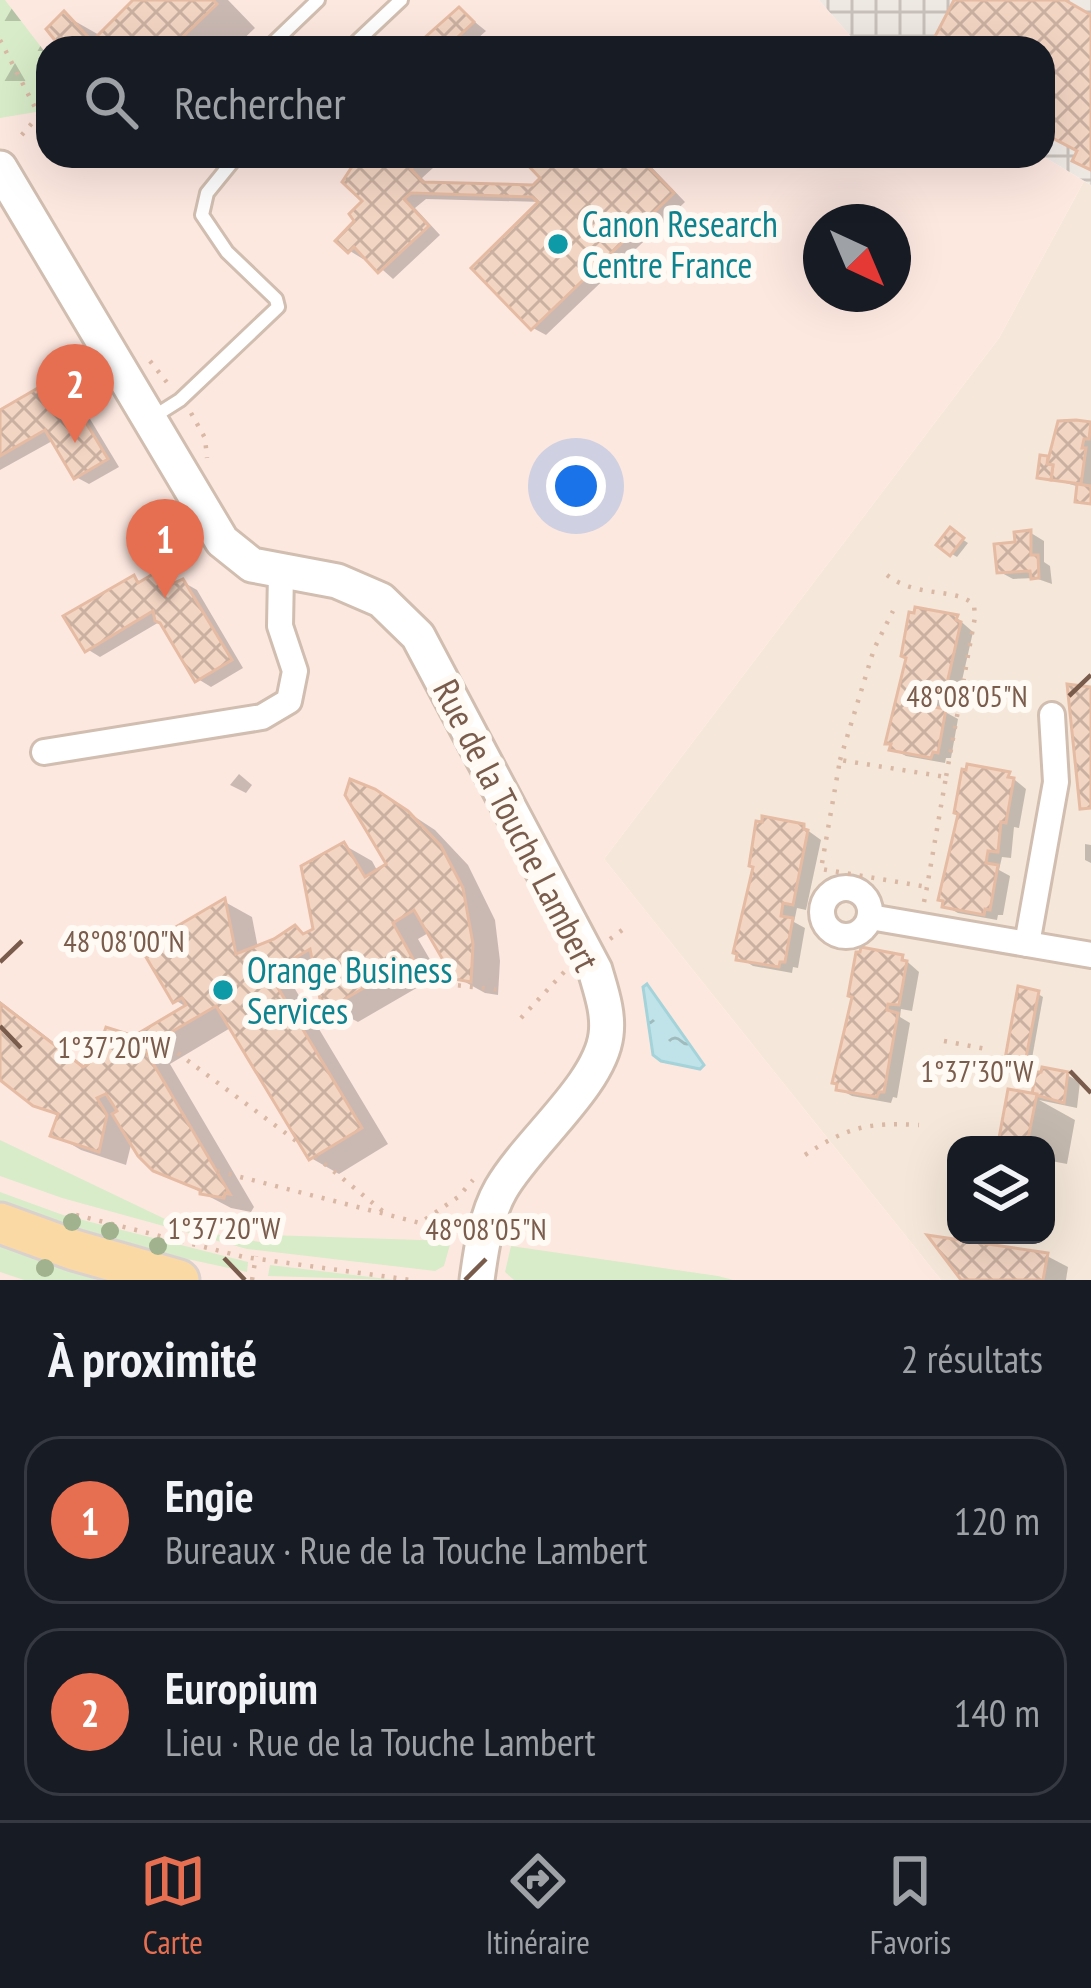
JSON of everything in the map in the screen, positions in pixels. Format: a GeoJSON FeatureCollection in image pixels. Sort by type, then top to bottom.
{"type":"FeatureCollection","features":[{"type":"Feature","properties":{"kind":"main road"},"geometry":{"type":"LineString","coordinates":[[0,1223],[179,1280]]}},
{"type":"Feature","properties":{"kind":"street","name":"Rue de la Touche Lambert"},"geometry":{"type":"LineString","coordinates":[[0,168],[222,541],[252,565],[337,580],[381,600],[418,636],[588,956],[605,1002],[603,1050],[596,1069],[532,1144],[499,1192],[477,1280]]}},
{"type":"Feature","properties":{"kind":"street"},"geometry":{"type":"LineString","coordinates":[[44,752],[262,716],[289,701],[295,671],[280,626],[281,573]]}},
{"type":"Feature","properties":{"kind":"street"},"geometry":{"type":"LineString","coordinates":[[1027,944],[1056,782],[1052,715]]}},
{"type":"Feature","properties":{"kind":"street"},"geometry":{"type":"LineString","coordinates":[[870,917],[1091,955]]}},
{"type":"Feature","properties":{"kind":"lane"},"geometry":{"type":"LineString","coordinates":[[280,36],[318,0]]}},
{"type":"Feature","properties":{"kind":"lane"},"geometry":{"type":"LineString","coordinates":[[363,36],[401,0]]}},
{"type":"Feature","properties":{"kind":"lane"},"geometry":{"type":"LineString","coordinates":[[148,419],[180,400],[278,308],[276,299],[227,252],[202,215],[207,193],[227,168]]}},
{"type":"Feature","properties":{"kind":"path"},"geometry":{"type":"LineString","coordinates":[[0,40],[36,109]]}},
{"type":"Feature","properties":{"kind":"path"},"geometry":{"type":"LineString","coordinates":[[20,137],[36,118]]}},
{"type":"Feature","properties":{"kind":"path"},"geometry":{"type":"LineString","coordinates":[[143,352],[180,400]]}},
{"type":"Feature","properties":{"kind":"path"},"geometry":{"type":"LineString","coordinates":[[887,575],[918,592],[963,596],[974,605],[920,926]]}},
{"type":"Feature","properties":{"kind":"path"},"geometry":{"type":"LineString","coordinates":[[892,611],[874,650],[840,760],[821,869],[927,887]]}},
{"type":"Feature","properties":{"kind":"path"},"geometry":{"type":"LineString","coordinates":[[840,760],[946,777]]}},
{"type":"Feature","properties":{"kind":"path"},"geometry":{"type":"LineString","coordinates":[[521,1018],[568,968],[588,956]]}},
{"type":"Feature","properties":{"kind":"path"},"geometry":{"type":"LineString","coordinates":[[446,984],[500,990]]}},
{"type":"Feature","properties":{"kind":"path"},"geometry":{"type":"LineString","coordinates":[[944,1041],[986,1048]]}},
{"type":"Feature","properties":{"kind":"path"},"geometry":{"type":"LineString","coordinates":[[168,1046],[299,1143]]}},
{"type":"Feature","properties":{"kind":"path"},"geometry":{"type":"LineString","coordinates":[[805,1155],[860,1125],[919,1125]]}},
{"type":"Feature","properties":{"kind":"path"},"geometry":{"type":"LineString","coordinates":[[315,1156],[386,1214]]}},
{"type":"Feature","properties":{"kind":"path"},"geometry":{"type":"LineString","coordinates":[[217,1171],[420,1222],[458,1197],[482,1168]]}},
{"type":"Feature","properties":{"kind":"path"},"geometry":{"type":"LineString","coordinates":[[74,1215],[256,1258],[411,1280]]}},
{"type":"Feature","properties":{"kind":"path"},"geometry":{"type":"LineString","coordinates":[[252,1280],[256,1258]]}},
{"type":"Feature","properties":{"kind":"shaded area"},"geometry":{"type":"Polygon","coordinates":[[[0,0],[819,0],[851,36],[36,36],[36,168],[1055,168],[1055,163],[1084,181],[999,338],[604,859],[941,1280],[0,1280],[0,0]]]}},
{"type":"Feature","properties":{"kind":"shaded area"},"geometry":{"type":"Polygon","coordinates":[[[819,0],[1091,0],[1091,185],[1055,163],[1055,36],[851,36],[819,0]]]}},
{"type":"Feature","properties":{"kind":"shaded area"},"geometry":{"type":"Polygon","coordinates":[[[1084,181],[1091,185],[1091,1280],[941,1280],[604,859],[999,338],[1084,181]]]}},
{"type":"Feature","properties":{"kind":"green space"},"geometry":{"type":"Polygon","coordinates":[[[0,0],[5,0],[36,40],[36,112],[0,118],[0,0]]]}},
{"type":"Feature","properties":{"kind":"green space"},"geometry":{"type":"Polygon","coordinates":[[[0,1140],[186,1229],[266,1243],[270,1235],[451,1241],[444,1266],[435,1271],[247,1249],[0,1176],[0,1140]]]}},
{"type":"Feature","properties":{"kind":"green space"},"geometry":{"type":"Polygon","coordinates":[[[0,1192],[63,1215],[248,1262],[247,1272],[137,1248],[18,1210],[0,1203],[0,1192]]]}},
{"type":"Feature","properties":{"kind":"green space"},"geometry":{"type":"Polygon","coordinates":[[[0,1246],[97,1280],[24,1280],[0,1272],[0,1246]]]}},
{"type":"Feature","properties":{"kind":"green space"},"geometry":{"type":"Polygon","coordinates":[[[511,1246],[733,1280],[514,1280],[505,1272],[511,1246]]]}},
{"type":"Feature","properties":{"kind":"green space"},"geometry":{"type":"Polygon","coordinates":[[[270,1265],[395,1280],[268,1276],[270,1265]]]}},
{"type":"Feature","properties":{"kind":"water"},"geometry":{"type":"Polygon","coordinates":[[[647,984],[704,1065],[700,1069],[653,1055],[643,987],[647,984]]]}},
{"type":"Feature","properties":{"kind":"building"},"geometry":{"type":"Polygon","coordinates":[[[133,0],[213,0],[217,4],[184,36],[97,36],[133,0]]]}},
{"type":"Feature","properties":{"kind":"building"},"geometry":{"type":"Polygon","coordinates":[[[954,0],[1065,0],[1091,15],[1091,170],[1072,161],[1077,151],[1055,139],[1055,36],[935,36],[954,0]]]}},
{"type":"Feature","properties":{"kind":"building"},"geometry":{"type":"Polygon","coordinates":[[[459,7],[474,22],[459,36],[426,36],[459,7]]]}},
{"type":"Feature","properties":{"kind":"building"},"geometry":{"type":"Polygon","coordinates":[[[64,11],[87,36],[52,36],[46,29],[64,11]]]}},
{"type":"Feature","properties":{"kind":"building","name":"Canon Research Centre France"},"geometry":{"type":"Polygon","coordinates":[[[351,168],[412,168],[423,182],[533,185],[540,178],[530,168],[650,168],[674,193],[531,330],[471,268],[538,202],[532,197],[411,193],[404,199],[429,226],[378,273],[354,247],[348,253],[335,241],[354,221],[349,214],[362,201],[342,182],[351,168]]]}},
{"type":"Feature","properties":{"kind":"building"},"geometry":{"type":"Polygon","coordinates":[[[43,385],[49,397],[57,399],[68,393],[108,459],[74,479],[45,430],[0,456],[0,410],[43,385]]]}},
{"type":"Feature","properties":{"kind":"building"},"geometry":{"type":"Polygon","coordinates":[[[1058,421],[1091,422],[1089,439],[1084,439],[1082,448],[1086,448],[1081,484],[1051,480],[1053,465],[1047,464],[1058,421]]]}},
{"type":"Feature","properties":{"kind":"building"},"geometry":{"type":"Polygon","coordinates":[[[1040,455],[1048,456],[1047,464],[1053,465],[1051,480],[1037,478],[1040,455]]]}},
{"type":"Feature","properties":{"kind":"building"},"geometry":{"type":"Polygon","coordinates":[[[1077,484],[1091,486],[1091,504],[1075,502],[1077,484]]]}},
{"type":"Feature","properties":{"kind":"building"},"geometry":{"type":"Polygon","coordinates":[[[950,527],[964,538],[950,556],[936,545],[950,527]]]}},
{"type":"Feature","properties":{"kind":"building"},"geometry":{"type":"Polygon","coordinates":[[[1031,530],[1031,555],[1038,555],[1039,578],[1031,579],[1030,571],[997,573],[994,544],[1015,542],[1014,532],[1031,530]]]}},
{"type":"Feature","properties":{"kind":"building"},"geometry":{"type":"Polygon","coordinates":[[[163,568],[172,584],[183,579],[232,660],[195,682],[153,611],[85,652],[63,616],[134,575],[138,583],[163,568]]]}},
{"type":"Feature","properties":{"kind":"building"},"geometry":{"type":"Polygon","coordinates":[[[915,607],[958,615],[956,620],[961,622],[945,692],[937,691],[934,707],[946,709],[938,753],[933,752],[931,758],[889,750],[891,744],[885,744],[906,658],[901,656],[909,612],[914,613],[915,607]]]}},
{"type":"Feature","properties":{"kind":"building"},"geometry":{"type":"Polygon","coordinates":[[[1067,684],[1091,687],[1091,808],[1080,809],[1067,684]]]}},
{"type":"Feature","properties":{"kind":"building"},"geometry":{"type":"Polygon","coordinates":[[[967,764],[1010,772],[1008,777],[1014,778],[998,852],[988,851],[986,863],[998,865],[990,910],[985,909],[984,915],[942,907],[943,901],[938,900],[958,814],[954,813],[962,769],[967,764]]]}},
{"type":"Feature","properties":{"kind":"building","name":"Orange Business Services"},"geometry":{"type":"Polygon","coordinates":[[[350,779],[408,811],[441,846],[463,888],[473,944],[471,982],[454,979],[414,910],[393,923],[413,959],[328,1009],[321,1004],[310,949],[269,973],[362,1128],[309,1160],[216,1006],[144,1048],[230,1194],[225,1193],[224,1198],[200,1194],[153,1171],[112,1114],[117,1111],[106,1094],[97,1098],[107,1115],[99,1152],[50,1136],[58,1114],[33,1106],[0,1080],[0,1003],[83,1067],[95,1059],[106,1027],[128,1034],[127,1040],[186,1005],[182,998],[173,1003],[143,952],[164,939],[162,935],[225,898],[236,954],[295,925],[303,934],[313,929],[301,866],[344,842],[365,877],[386,864],[345,795],[350,779]]]}},
{"type":"Feature","properties":{"kind":"building"},"geometry":{"type":"Polygon","coordinates":[[[762,816],[804,824],[808,830],[793,905],[783,903],[781,916],[793,918],[785,962],[779,967],[736,960],[733,953],[753,867],[749,866],[756,821],[762,822],[762,816]]]}},
{"type":"Feature","properties":{"kind":"building"},"geometry":{"type":"Polygon","coordinates":[[[861,947],[903,955],[902,960],[907,961],[899,1005],[888,1004],[887,1010],[898,1013],[884,1092],[877,1097],[836,1090],[837,1084],[832,1083],[852,997],[848,996],[856,952],[861,947]]]}},
{"type":"Feature","properties":{"kind":"building"},"geometry":{"type":"Polygon","coordinates":[[[1018,986],[1039,991],[1025,1063],[1005,1059],[1018,986]]]}},
{"type":"Feature","properties":{"kind":"building"},"geometry":{"type":"Polygon","coordinates":[[[1042,1067],[1068,1072],[1064,1103],[1032,1094],[1036,1072],[1042,1067]]]}},
{"type":"Feature","properties":{"kind":"building"},"geometry":{"type":"Polygon","coordinates":[[[1008,1089],[1037,1094],[1029,1136],[999,1136],[1008,1089]]]}},
{"type":"Feature","properties":{"kind":"building"},"geometry":{"type":"Polygon","coordinates":[[[927,1235],[947,1238],[947,1244],[1048,1253],[1043,1280],[961,1280],[927,1235]]]}},
{"type":"Feature","properties":{"kind":"place","name":"Canon Research Centre France"},"geometry":{"type":"Point","coordinates":[558,244]}},
{"type":"Feature","properties":{"kind":"place","name":"Europium"},"geometry":{"type":"Point","coordinates":[75,443]}},
{"type":"Feature","properties":{"kind":"place","name":"Engie"},"geometry":{"type":"Point","coordinates":[165,598]}},
{"type":"Feature","properties":{"kind":"place","name":"Orange Business Services"},"geometry":{"type":"Point","coordinates":[223,990]}}]}
